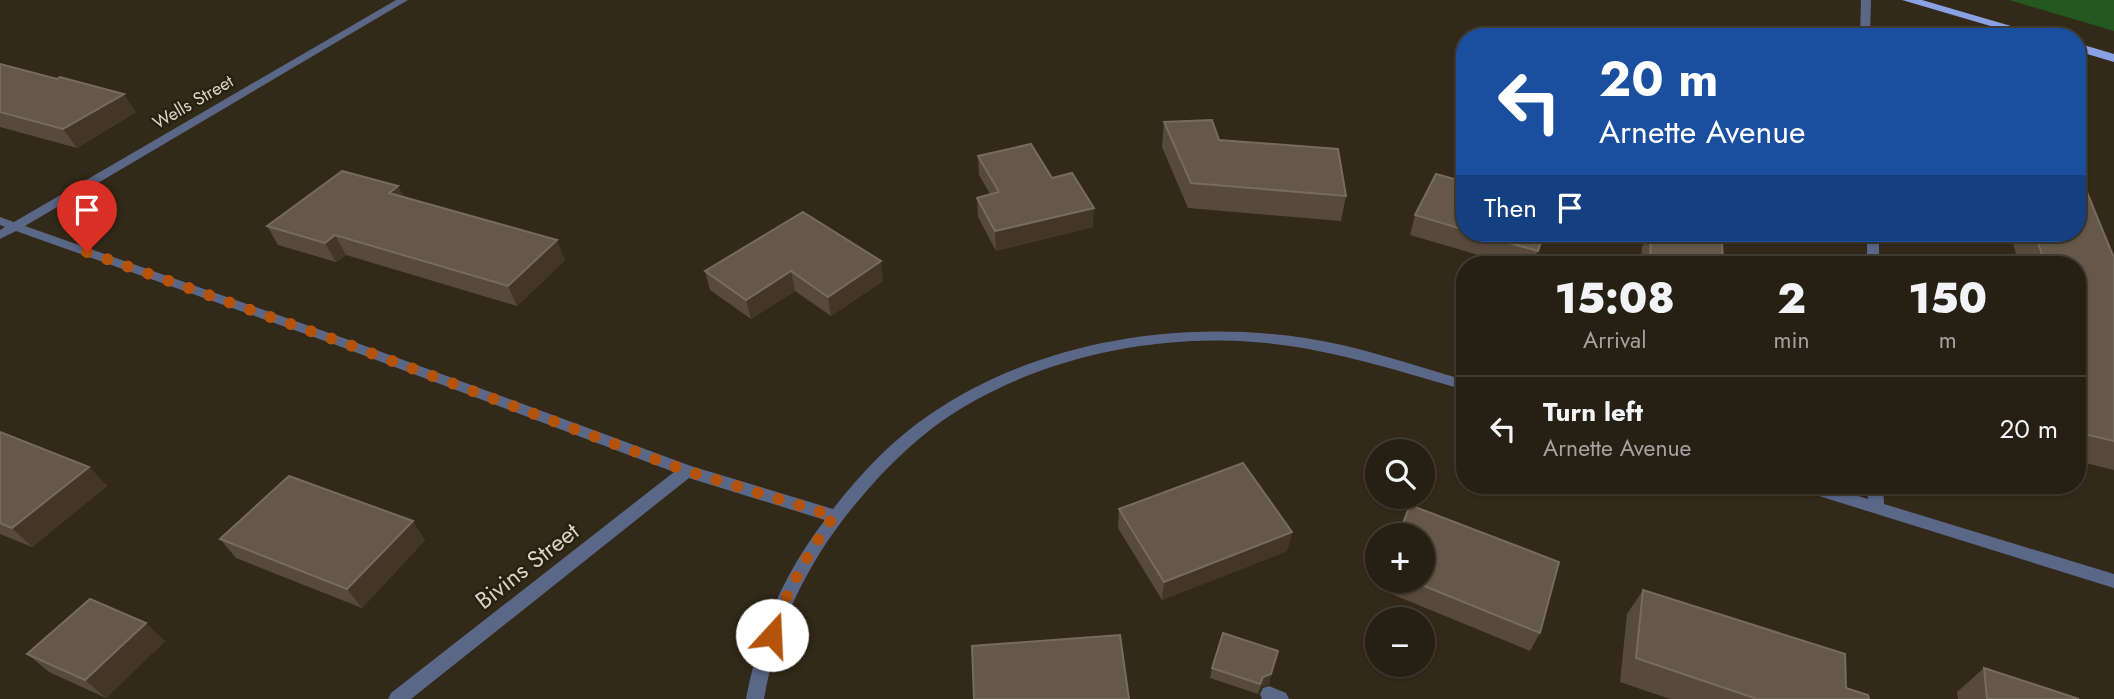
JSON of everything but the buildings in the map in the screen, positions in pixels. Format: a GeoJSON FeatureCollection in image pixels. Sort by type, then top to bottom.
{"type":"FeatureCollection","features":[{"type":"Feature","properties":{"kind":"main road"},"geometry":{"type":"LineString","coordinates":[[1908,0],[2010,28]]}},
{"type":"Feature","properties":{"kind":"main road"},"geometry":{"type":"LineString","coordinates":[[2086,50],[2114,58]]}},
{"type":"Feature","properties":{"kind":"street","name":"Wells Street"},"geometry":{"type":"LineString","coordinates":[[0,235],[403,0]]}},
{"type":"Feature","properties":{"kind":"street"},"geometry":{"type":"LineString","coordinates":[[1865,28],[1866,0]]}},
{"type":"Feature","properties":{"kind":"street"},"geometry":{"type":"LineString","coordinates":[[0,221],[344,343],[687,471],[834,516]]}},
{"type":"Feature","properties":{"kind":"street"},"geometry":{"type":"LineString","coordinates":[[755,699],[780,612],[811,549],[834,516],[895,450],[945,412],[1000,382],[1057,360],[1116,345],[1178,337],[1241,336],[1304,343],[1368,356],[1456,382]]}},
{"type":"Feature","properties":{"kind":"street","name":"Bivins Street"},"geometry":{"type":"LineString","coordinates":[[397,699],[687,471]]}},
{"type":"Feature","properties":{"kind":"street"},"geometry":{"type":"LineString","coordinates":[[1834,494],[2114,581]]}},
{"type":"Feature","properties":{"kind":"street"},"geometry":{"type":"LineString","coordinates":[[1875,494],[1876,506]]}},
{"type":"Feature","properties":{"kind":"green space"},"geometry":{"type":"Polygon","coordinates":[[[2009,0],[2114,0],[2114,31],[2009,0]]]}},
{"type":"Feature","properties":{"kind":"route"},"geometry":{"type":"LineString","coordinates":[[87,252],[344,343],[687,471],[834,516],[811,549],[780,612],[772,635]]}}]}
